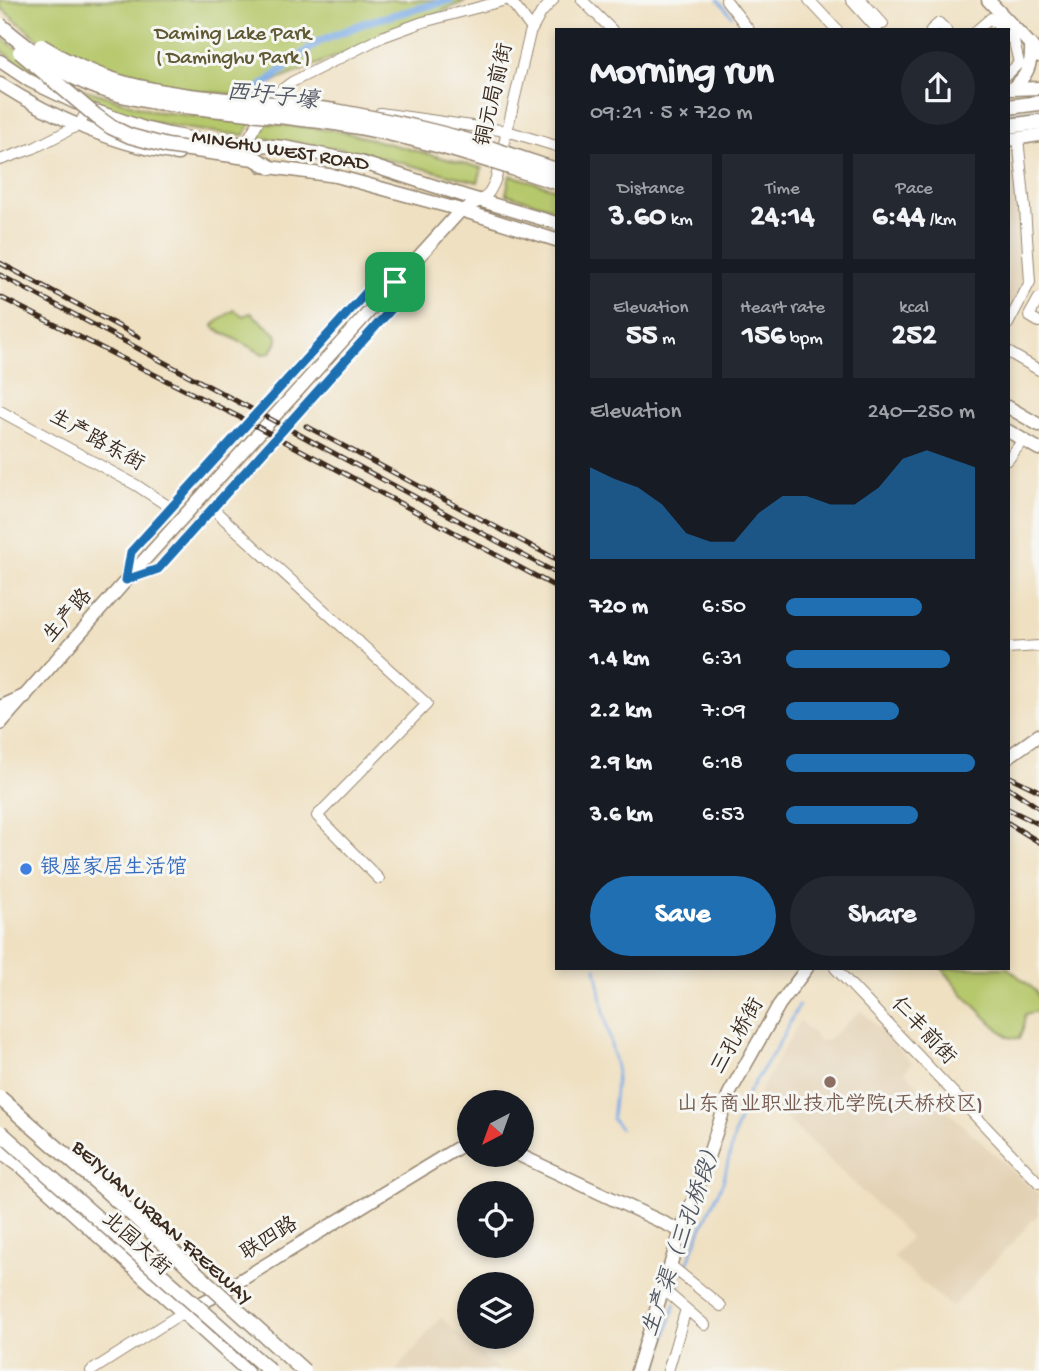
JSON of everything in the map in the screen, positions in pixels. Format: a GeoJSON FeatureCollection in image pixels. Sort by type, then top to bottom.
{"type":"FeatureCollection","features":[{"type":"Feature","properties":{"kind":"highway"},"geometry":{"type":"LineString","coordinates":[[0,15],[54,54],[100,76],[124,84],[191,95],[332,111],[391,122],[463,140],[555,170]]}},
{"type":"Feature","properties":{"kind":"highway"},"geometry":{"type":"LineString","coordinates":[[0,26],[57,67],[96,87],[128,97],[164,104],[337,123],[428,143],[555,182]]}},
{"type":"Feature","properties":{"kind":"highway"},"geometry":{"type":"LineString","coordinates":[[0,35],[111,127],[130,136],[167,146],[254,158],[271,167]]}},
{"type":"Feature","properties":{"kind":"highway"},"geometry":{"type":"LineString","coordinates":[[1010,92],[1039,94]]}},
{"type":"Feature","properties":{"kind":"highway"},"geometry":{"type":"LineString","coordinates":[[1010,107],[1039,103]]}},
{"type":"Feature","properties":{"kind":"highway"},"geometry":{"type":"LineString","coordinates":[[1010,123],[1039,119]]}},
{"type":"Feature","properties":{"kind":"highway"},"geometry":{"type":"LineString","coordinates":[[0,708],[24,697]]}},
{"type":"Feature","properties":{"kind":"highway"},"geometry":{"type":"LineString","coordinates":[[0,1100],[102,1187],[304,1371]]}},
{"type":"Feature","properties":{"kind":"highway","name":"BEIYUAN URBAN FREEWAY"},"geometry":{"type":"LineString","coordinates":[[0,1108],[295,1371]]}},
{"type":"Feature","properties":{"kind":"highway","name":"BEIYUAN URBAN FREEWAY"},"geometry":{"type":"LineString","coordinates":[[0,1132],[270,1371]]}},
{"type":"Feature","properties":{"kind":"highway"},"geometry":{"type":"LineString","coordinates":[[0,1152],[19,1165]]}},
{"type":"Feature","properties":{"kind":"main road"},"geometry":{"type":"LineString","coordinates":[[994,7],[1037,51],[1020,83],[1010,91]]}},
{"type":"Feature","properties":{"kind":"main road","name":"MINGHU WEST ROAD"},"geometry":{"type":"LineString","coordinates":[[0,61],[30,81],[88,109],[144,128],[194,139],[284,146],[360,162],[555,223]]}},
{"type":"Feature","properties":{"kind":"main road","name":"MINGHU WEST ROAD"},"geometry":{"type":"LineString","coordinates":[[0,83],[17,95],[90,131],[156,151],[336,176],[461,209],[555,240]]}},
{"type":"Feature","properties":{"kind":"main road"},"geometry":{"type":"LineString","coordinates":[[1010,92],[1039,88]]}},
{"type":"Feature","properties":{"kind":"main road"},"geometry":{"type":"LineString","coordinates":[[1013,139],[1039,135]]}},
{"type":"Feature","properties":{"kind":"main road","name":"生产路"},"geometry":{"type":"LineString","coordinates":[[0,724],[126,580],[461,209]]}},
{"type":"Feature","properties":{"kind":"main road"},"geometry":{"type":"LineString","coordinates":[[1010,408],[1039,425]]}},
{"type":"Feature","properties":{"kind":"main road"},"geometry":{"type":"LineString","coordinates":[[1010,432],[1039,449]]}},
{"type":"Feature","properties":{"kind":"main road"},"geometry":{"type":"LineString","coordinates":[[1010,756],[1039,735]]}},
{"type":"Feature","properties":{"kind":"main road","name":"三孔桥街"},"geometry":{"type":"LineString","coordinates":[[637,1371],[675,1300],[670,1265],[729,1094],[779,1005],[805,970]]}},
{"type":"Feature","properties":{"kind":"main road","name":"北园大街"},"geometry":{"type":"LineString","coordinates":[[0,1100],[73,1170],[295,1371]]}},
{"type":"Feature","properties":{"kind":"main road","name":"北园大街"},"geometry":{"type":"LineString","coordinates":[[0,1145],[247,1371]]}},
{"type":"Feature","properties":{"kind":"main road","name":"联四路"},"geometry":{"type":"LineString","coordinates":[[182,1313],[213,1297],[457,1148]]}},
{"type":"Feature","properties":{"kind":"main road"},"geometry":{"type":"LineString","coordinates":[[534,1162],[681,1231]]}},
{"type":"Feature","properties":{"kind":"street"},"geometry":{"type":"LineString","coordinates":[[246,143],[272,97],[292,82],[382,37],[423,22],[508,0],[532,29]]}},
{"type":"Feature","properties":{"kind":"street","name":"铜元局前街"},"geometry":{"type":"LineString","coordinates":[[482,201],[491,191],[496,178],[530,33],[541,13],[553,0]]}},
{"type":"Feature","properties":{"kind":"street"},"geometry":{"type":"LineString","coordinates":[[582,0],[610,28]]}},
{"type":"Feature","properties":{"kind":"street"},"geometry":{"type":"LineString","coordinates":[[726,0],[748,28]]}},
{"type":"Feature","properties":{"kind":"street"},"geometry":{"type":"LineString","coordinates":[[809,0],[830,27]]}},
{"type":"Feature","properties":{"kind":"street"},"geometry":{"type":"LineString","coordinates":[[851,0],[880,27]]}},
{"type":"Feature","properties":{"kind":"street"},"geometry":{"type":"LineString","coordinates":[[861,0],[880,27]]}},
{"type":"Feature","properties":{"kind":"street"},"geometry":{"type":"LineString","coordinates":[[978,28],[994,7]]}},
{"type":"Feature","properties":{"kind":"street"},"geometry":{"type":"LineString","coordinates":[[994,7],[1001,28]]}},
{"type":"Feature","properties":{"kind":"street"},"geometry":{"type":"LineString","coordinates":[[1010,37],[1020,63],[1010,72]]}},
{"type":"Feature","properties":{"kind":"street"},"geometry":{"type":"LineString","coordinates":[[272,97],[507,131],[555,146]]}},
{"type":"Feature","properties":{"kind":"street"},"geometry":{"type":"LineString","coordinates":[[0,160],[34,148],[79,125],[88,109]]}},
{"type":"Feature","properties":{"kind":"street"},"geometry":{"type":"LineString","coordinates":[[1010,320],[1030,282],[1026,208],[1013,139]]}},
{"type":"Feature","properties":{"kind":"street","name":"生产路"},"geometry":{"type":"LineString","coordinates":[[461,209],[482,201]]}},
{"type":"Feature","properties":{"kind":"street"},"geometry":{"type":"LineString","coordinates":[[395,282],[394,306],[213,509],[158,569],[126,580],[131,552],[373,285],[395,282]]}},
{"type":"Feature","properties":{"kind":"street"},"geometry":{"type":"LineString","coordinates":[[1039,298],[1029,316],[1039,321]]}},
{"type":"Feature","properties":{"kind":"street"},"geometry":{"type":"LineString","coordinates":[[1010,353],[1039,370]]}},
{"type":"Feature","properties":{"kind":"street","name":"生产路东街"},"geometry":{"type":"LineString","coordinates":[[0,411],[136,485],[171,508]]}},
{"type":"Feature","properties":{"kind":"street"},"geometry":{"type":"LineString","coordinates":[[1010,457],[1023,440]]}},
{"type":"Feature","properties":{"kind":"street"},"geometry":{"type":"LineString","coordinates":[[213,509],[427,704],[317,816],[379,880]]}},
{"type":"Feature","properties":{"kind":"street"},"geometry":{"type":"LineString","coordinates":[[1010,648],[1039,646]]}},
{"type":"Feature","properties":{"kind":"street","name":"仁丰前街"},"geometry":{"type":"LineString","coordinates":[[837,970],[1039,1183]]}},
{"type":"Feature","properties":{"kind":"street"},"geometry":{"type":"LineString","coordinates":[[670,1265],[721,1306]]}},
{"type":"Feature","properties":{"kind":"street"},"geometry":{"type":"LineString","coordinates":[[675,1300],[705,1325]]}},
{"type":"Feature","properties":{"kind":"street"},"geometry":{"type":"LineString","coordinates":[[668,1371],[675,1300]]}},
{"type":"Feature","properties":{"kind":"street","name":"联四路"},"geometry":{"type":"LineString","coordinates":[[91,1371],[182,1313]]}},
{"type":"Feature","properties":{"kind":"shaded area"},"geometry":{"type":"Polygon","coordinates":[[[1010,165],[1022,165],[1030,282],[1010,320],[1010,165]]]}},
{"type":"Feature","properties":{"kind":"shaded area"},"geometry":{"type":"Polygon","coordinates":[[[861,1010],[912,1063],[905,1072],[1039,1195],[1039,1213],[952,1308],[893,1257],[910,1237],[759,1093],[800,1020],[820,1041],[829,1039],[861,1010]]]}},
{"type":"Feature","properties":{"kind":"shaded area"},"geometry":{"type":"Polygon","coordinates":[[[441,1317],[457,1332],[457,1349],[475,1349],[499,1371],[396,1371],[441,1317]]]}},
{"type":"Feature","properties":{"kind":"green space","name":"Daming Lake Park ( Daminghu Park )"},"geometry":{"type":"Polygon","coordinates":[[[0,0],[468,0],[241,95],[180,89],[107,72],[37,38],[0,7],[0,0]]]}},
{"type":"Feature","properties":{"kind":"green space"},"geometry":{"type":"Polygon","coordinates":[[[0,37],[74,86],[152,111],[251,123],[244,135],[200,130],[135,118],[93,105],[34,75],[0,49],[0,37]]]}},
{"type":"Feature","properties":{"kind":"green space"},"geometry":{"type":"Polygon","coordinates":[[[265,123],[340,131],[482,168],[478,182],[350,150],[255,137],[265,123]]]}},
{"type":"Feature","properties":{"kind":"green space"},"geometry":{"type":"Polygon","coordinates":[[[510,175],[555,189],[555,209],[506,194],[510,175]]]}},
{"type":"Feature","properties":{"kind":"green space"},"geometry":{"type":"Polygon","coordinates":[[[235,310],[243,316],[251,313],[276,334],[276,342],[270,353],[263,354],[214,328],[213,325],[235,310]]]}},
{"type":"Feature","properties":{"kind":"green space"},"geometry":{"type":"Polygon","coordinates":[[[944,970],[1010,970],[1036,991],[1039,1011],[1025,1014],[1019,1039],[1008,1037],[963,994],[944,970]]]}},
{"type":"Feature","properties":{"kind":"waterway"},"geometry":{"type":"LineString","coordinates":[[242,102],[318,42],[367,22],[450,0]]}},
{"type":"Feature","properties":{"kind":"waterway"},"geometry":{"type":"LineString","coordinates":[[718,0],[732,16]]}},
{"type":"Feature","properties":{"kind":"waterway","name":"西圩子壕"},"geometry":{"type":"LineString","coordinates":[[1010,114],[1039,110]]}},
{"type":"Feature","properties":{"kind":"waterway"},"geometry":{"type":"LineString","coordinates":[[596,970],[617,1072],[612,1119],[620,1128]]}},
{"type":"Feature","properties":{"kind":"waterway","name":"生产渠（三孔桥段）"},"geometry":{"type":"LineString","coordinates":[[683,1274],[723,1182],[749,1091],[776,1049],[799,1005]]}},
{"type":"Feature","properties":{"kind":"waterway","name":"生产渠（三孔桥段）"},"geometry":{"type":"LineString","coordinates":[[677,1297],[681,1280]]}},
{"type":"Feature","properties":{"kind":"waterway","name":"生产渠（三孔桥段）"},"geometry":{"type":"LineString","coordinates":[[656,1371],[675,1304]]}},
{"type":"Feature","properties":{"kind":"railway"},"geometry":{"type":"LineString","coordinates":[[0,263],[139,337]]}},
{"type":"Feature","properties":{"kind":"railway"},"geometry":{"type":"LineString","coordinates":[[0,275],[555,572]]}},
{"type":"Feature","properties":{"kind":"railway"},"geometry":{"type":"LineString","coordinates":[[0,297],[241,418],[555,586]]}},
{"type":"Feature","properties":{"kind":"railway"},"geometry":{"type":"LineString","coordinates":[[306,426],[555,558]]}},
{"type":"Feature","properties":{"kind":"railway"},"geometry":{"type":"LineString","coordinates":[[1010,777],[1039,791]]}},
{"type":"Feature","properties":{"kind":"railway"},"geometry":{"type":"LineString","coordinates":[[1010,788],[1039,808]]}},
{"type":"Feature","properties":{"kind":"railway"},"geometry":{"type":"LineString","coordinates":[[1010,810],[1039,824]]}},
{"type":"Feature","properties":{"kind":"railway"},"geometry":{"type":"LineString","coordinates":[[1010,824],[1039,842]]}},
{"type":"Feature","properties":{"kind":"place","name":"银座家居生活馆"},"geometry":{"type":"Point","coordinates":[26,869]}},
{"type":"Feature","properties":{"kind":"place","name":"山东商业职业技术学院(天桥校区)"},"geometry":{"type":"Point","coordinates":[830,1082]}},
{"type":"Feature","properties":{"kind":"route"},"geometry":{"type":"LineString","coordinates":[[395,282],[394,306],[213,509],[158,569],[126,580],[131,552],[373,285],[395,282]]}}]}
